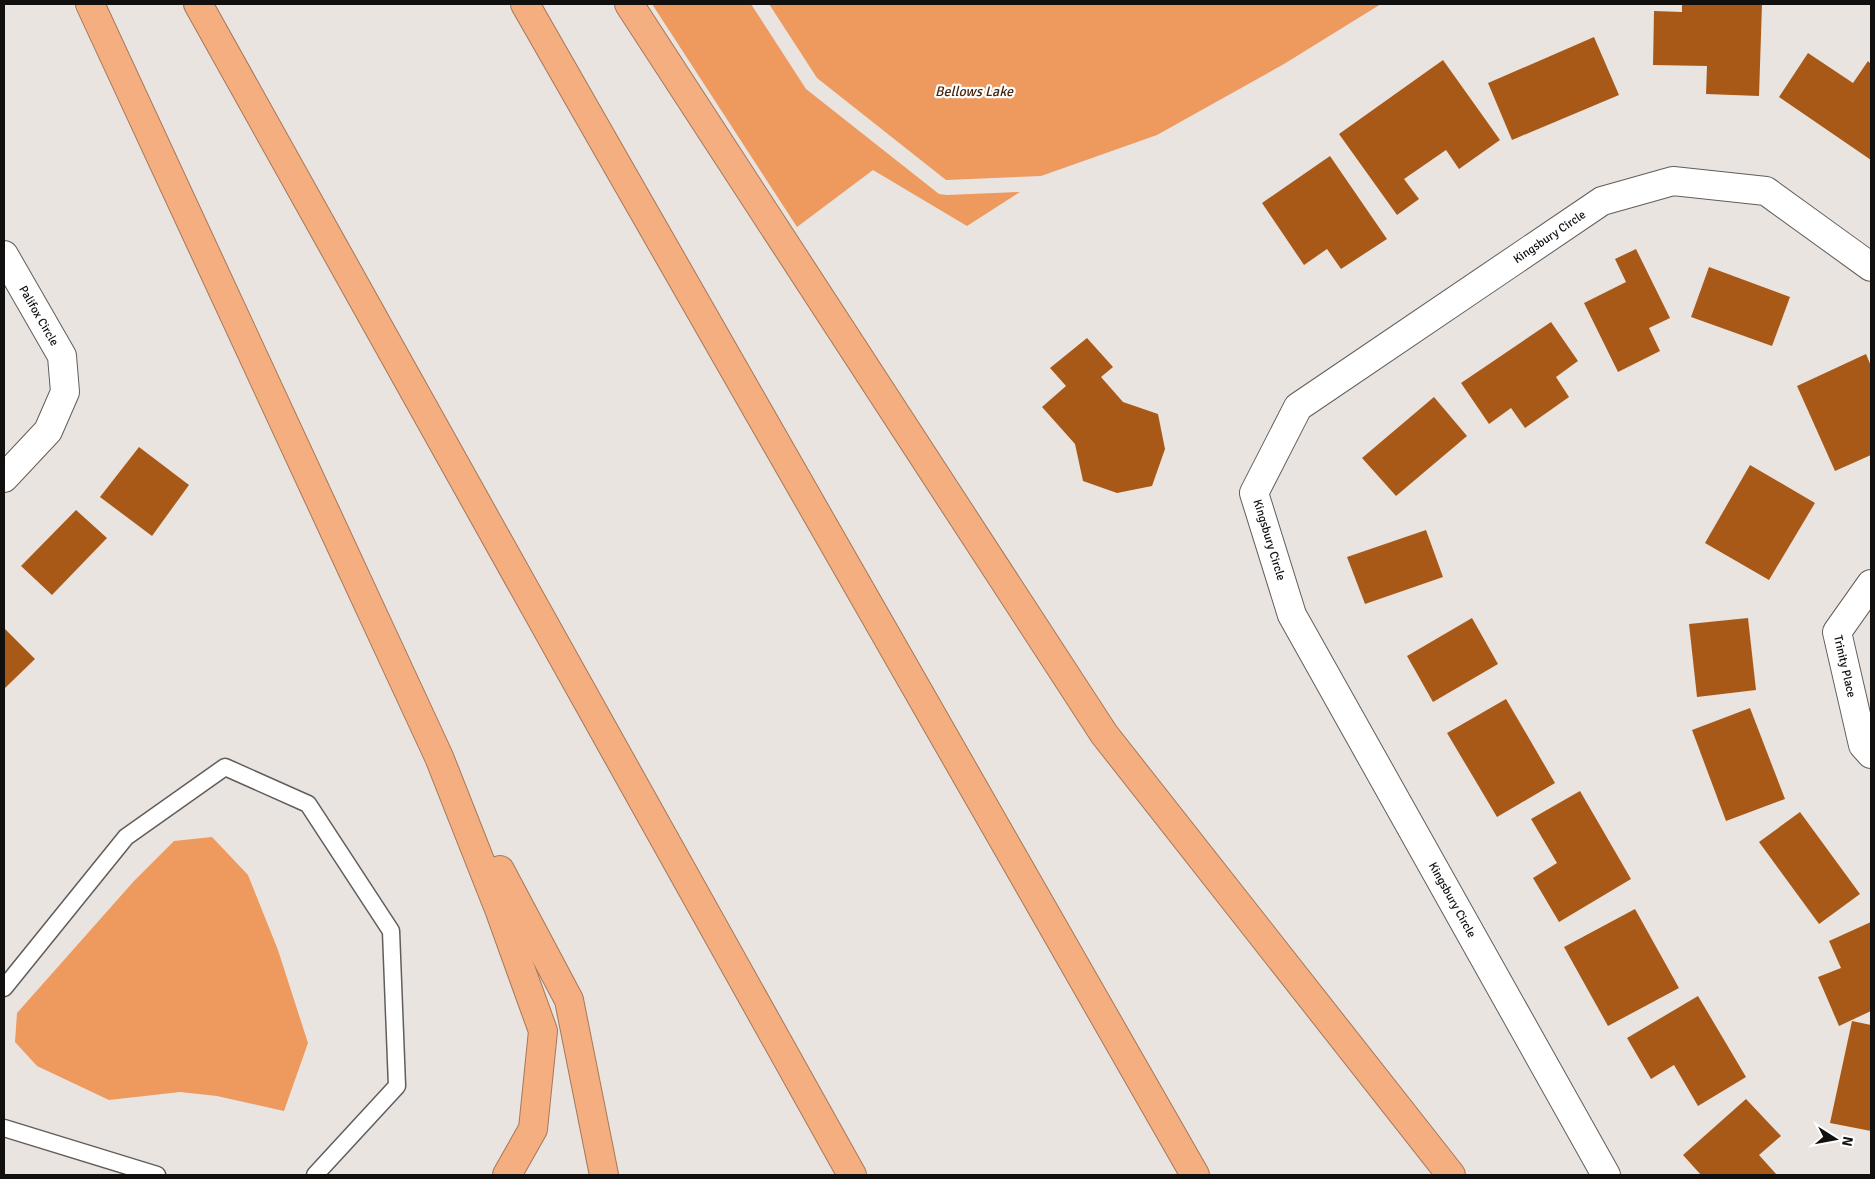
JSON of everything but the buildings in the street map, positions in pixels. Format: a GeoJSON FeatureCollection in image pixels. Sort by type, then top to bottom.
{"type":"FeatureCollection","features":[{"type":"Feature","properties":{"kind":"highway"},"geometry":{"type":"LineString","coordinates":[[90,4],[439,757],[569,1000],[604,1175]]}},
{"type":"Feature","properties":{"kind":"highway"},"geometry":{"type":"LineString","coordinates":[[198,4],[852,1175]]}},
{"type":"Feature","properties":{"kind":"highway"},"geometry":{"type":"LineString","coordinates":[[525,4],[1195,1175]]}},
{"type":"Feature","properties":{"kind":"highway"},"geometry":{"type":"LineString","coordinates":[[629,4],[1104,734],[1451,1175]]}},
{"type":"Feature","properties":{"kind":"highway"},"geometry":{"type":"LineString","coordinates":[[439,757],[499,909],[543,1031],[533,1129],[507,1175]]}},
{"type":"Feature","properties":{"kind":"street","name":"Kingsbury Circle"},"geometry":{"type":"LineString","coordinates":[[1606,1175],[1292,616],[1254,493],[1298,406],[1602,201],[1673,181],[1766,191],[1871,268]]}},
{"type":"Feature","properties":{"kind":"street","name":"Palifox Circle"},"geometry":{"type":"LineString","coordinates":[[4,255],[62,356],[65,392],[48,431],[4,478]]}},
{"type":"Feature","properties":{"kind":"street","name":"Trinity Place"},"geometry":{"type":"LineString","coordinates":[[1871,584],[1837,632],[1863,745],[1871,754]]}},
{"type":"Feature","properties":{"kind":"lane"},"geometry":{"type":"LineString","coordinates":[[4,988],[126,838],[225,767],[308,804],[391,931],[397,1086],[315,1175]]}},
{"type":"Feature","properties":{"kind":"lane"},"geometry":{"type":"LineString","coordinates":[[4,1128],[157,1175]]}},
{"type":"Feature","properties":{"kind":"water"},"geometry":{"type":"Polygon","coordinates":[[[652,4],[751,4],[806,89],[939,194],[1020,192],[967,226],[873,170],[797,227],[652,4]]]}},
{"type":"Feature","properties":{"kind":"water","name":"Bellows Lake"},"geometry":{"type":"Polygon","coordinates":[[[769,4],[1381,4],[1284,64],[1157,135],[1041,176],[946,180],[817,78],[769,4]]]}},
{"type":"Feature","properties":{"kind":"water"},"geometry":{"type":"Polygon","coordinates":[[[212,837],[248,875],[278,950],[308,1043],[284,1111],[217,1096],[180,1092],[109,1100],[37,1066],[15,1042],[17,1013],[134,881],[174,841],[212,837]]]}}]}
